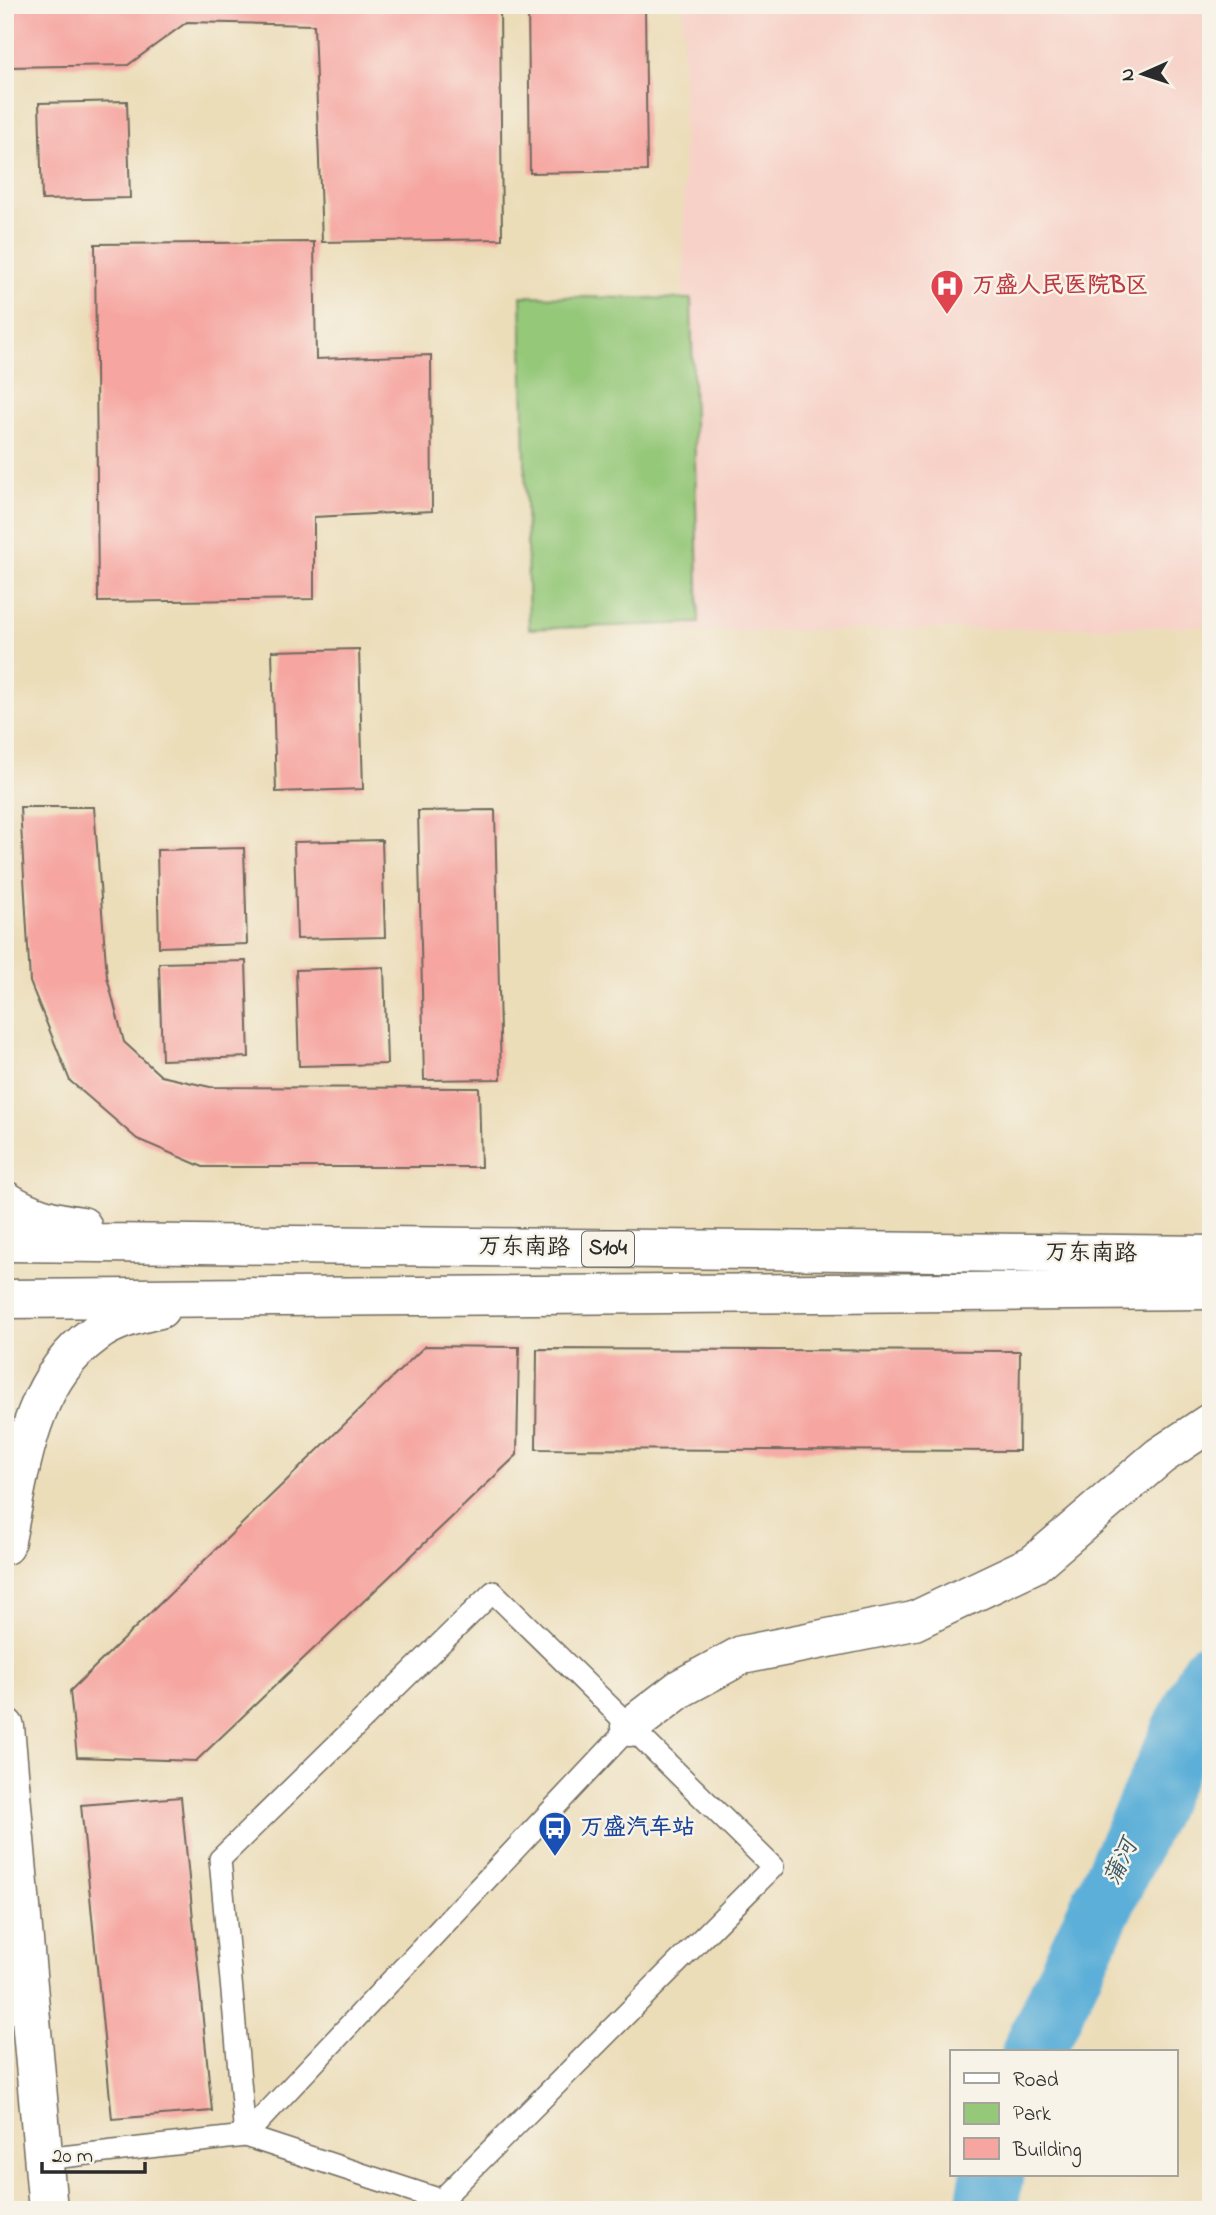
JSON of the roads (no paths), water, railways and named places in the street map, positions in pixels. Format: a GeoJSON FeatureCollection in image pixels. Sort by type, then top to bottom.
{"type":"FeatureCollection","features":[{"type":"Feature","properties":{"kind":"main road"},"geometry":{"type":"LineString","coordinates":[[5,1200],[25,1213],[51,1221],[194,1244]]}},
{"type":"Feature","properties":{"kind":"main road","name":"万东南路"},"geometry":{"type":"LineString","coordinates":[[5,1242],[1211,1255]]}},
{"type":"Feature","properties":{"kind":"main road","name":"万东南路"},"geometry":{"type":"LineString","coordinates":[[5,1299],[1211,1290]]}},
{"type":"Feature","properties":{"kind":"main road"},"geometry":{"type":"LineString","coordinates":[[5,1545],[31,1426],[47,1388],[68,1357],[97,1332],[132,1316],[205,1297]]}},
{"type":"Feature","properties":{"kind":"main road"},"geometry":{"type":"LineString","coordinates":[[630,1727],[681,1688],[742,1655],[914,1620],[1034,1564],[1160,1456],[1211,1422]]}},
{"type":"Feature","properties":{"kind":"main road"},"geometry":{"type":"LineString","coordinates":[[5,1727],[48,2210]]}},
{"type":"Feature","properties":{"kind":"lane"},"geometry":{"type":"LineString","coordinates":[[44,2159],[245,2136],[441,2200],[772,1867],[493,1592],[220,1859],[245,2136]]}},
{"type":"Feature","properties":{"kind":"lane"},"geometry":{"type":"LineString","coordinates":[[245,2136],[630,1727]]}},
{"type":"Feature","properties":{"kind":"waterway","name":"蒲河"},"geometry":{"type":"LineString","coordinates":[[1034,2050],[1211,1673]]}},
{"type":"Feature","properties":{"kind":"waterway","name":"蒲河"},"geometry":{"type":"LineString","coordinates":[[986,2210],[992,2176]]}},
{"type":"Feature","properties":{"kind":"place","name":"万盛人民医院B区"},"geometry":{"type":"Point","coordinates":[947,316]}},
{"type":"Feature","properties":{"kind":"place","name":"万盛汽车站"},"geometry":{"type":"Point","coordinates":[555,1858]}}]}
